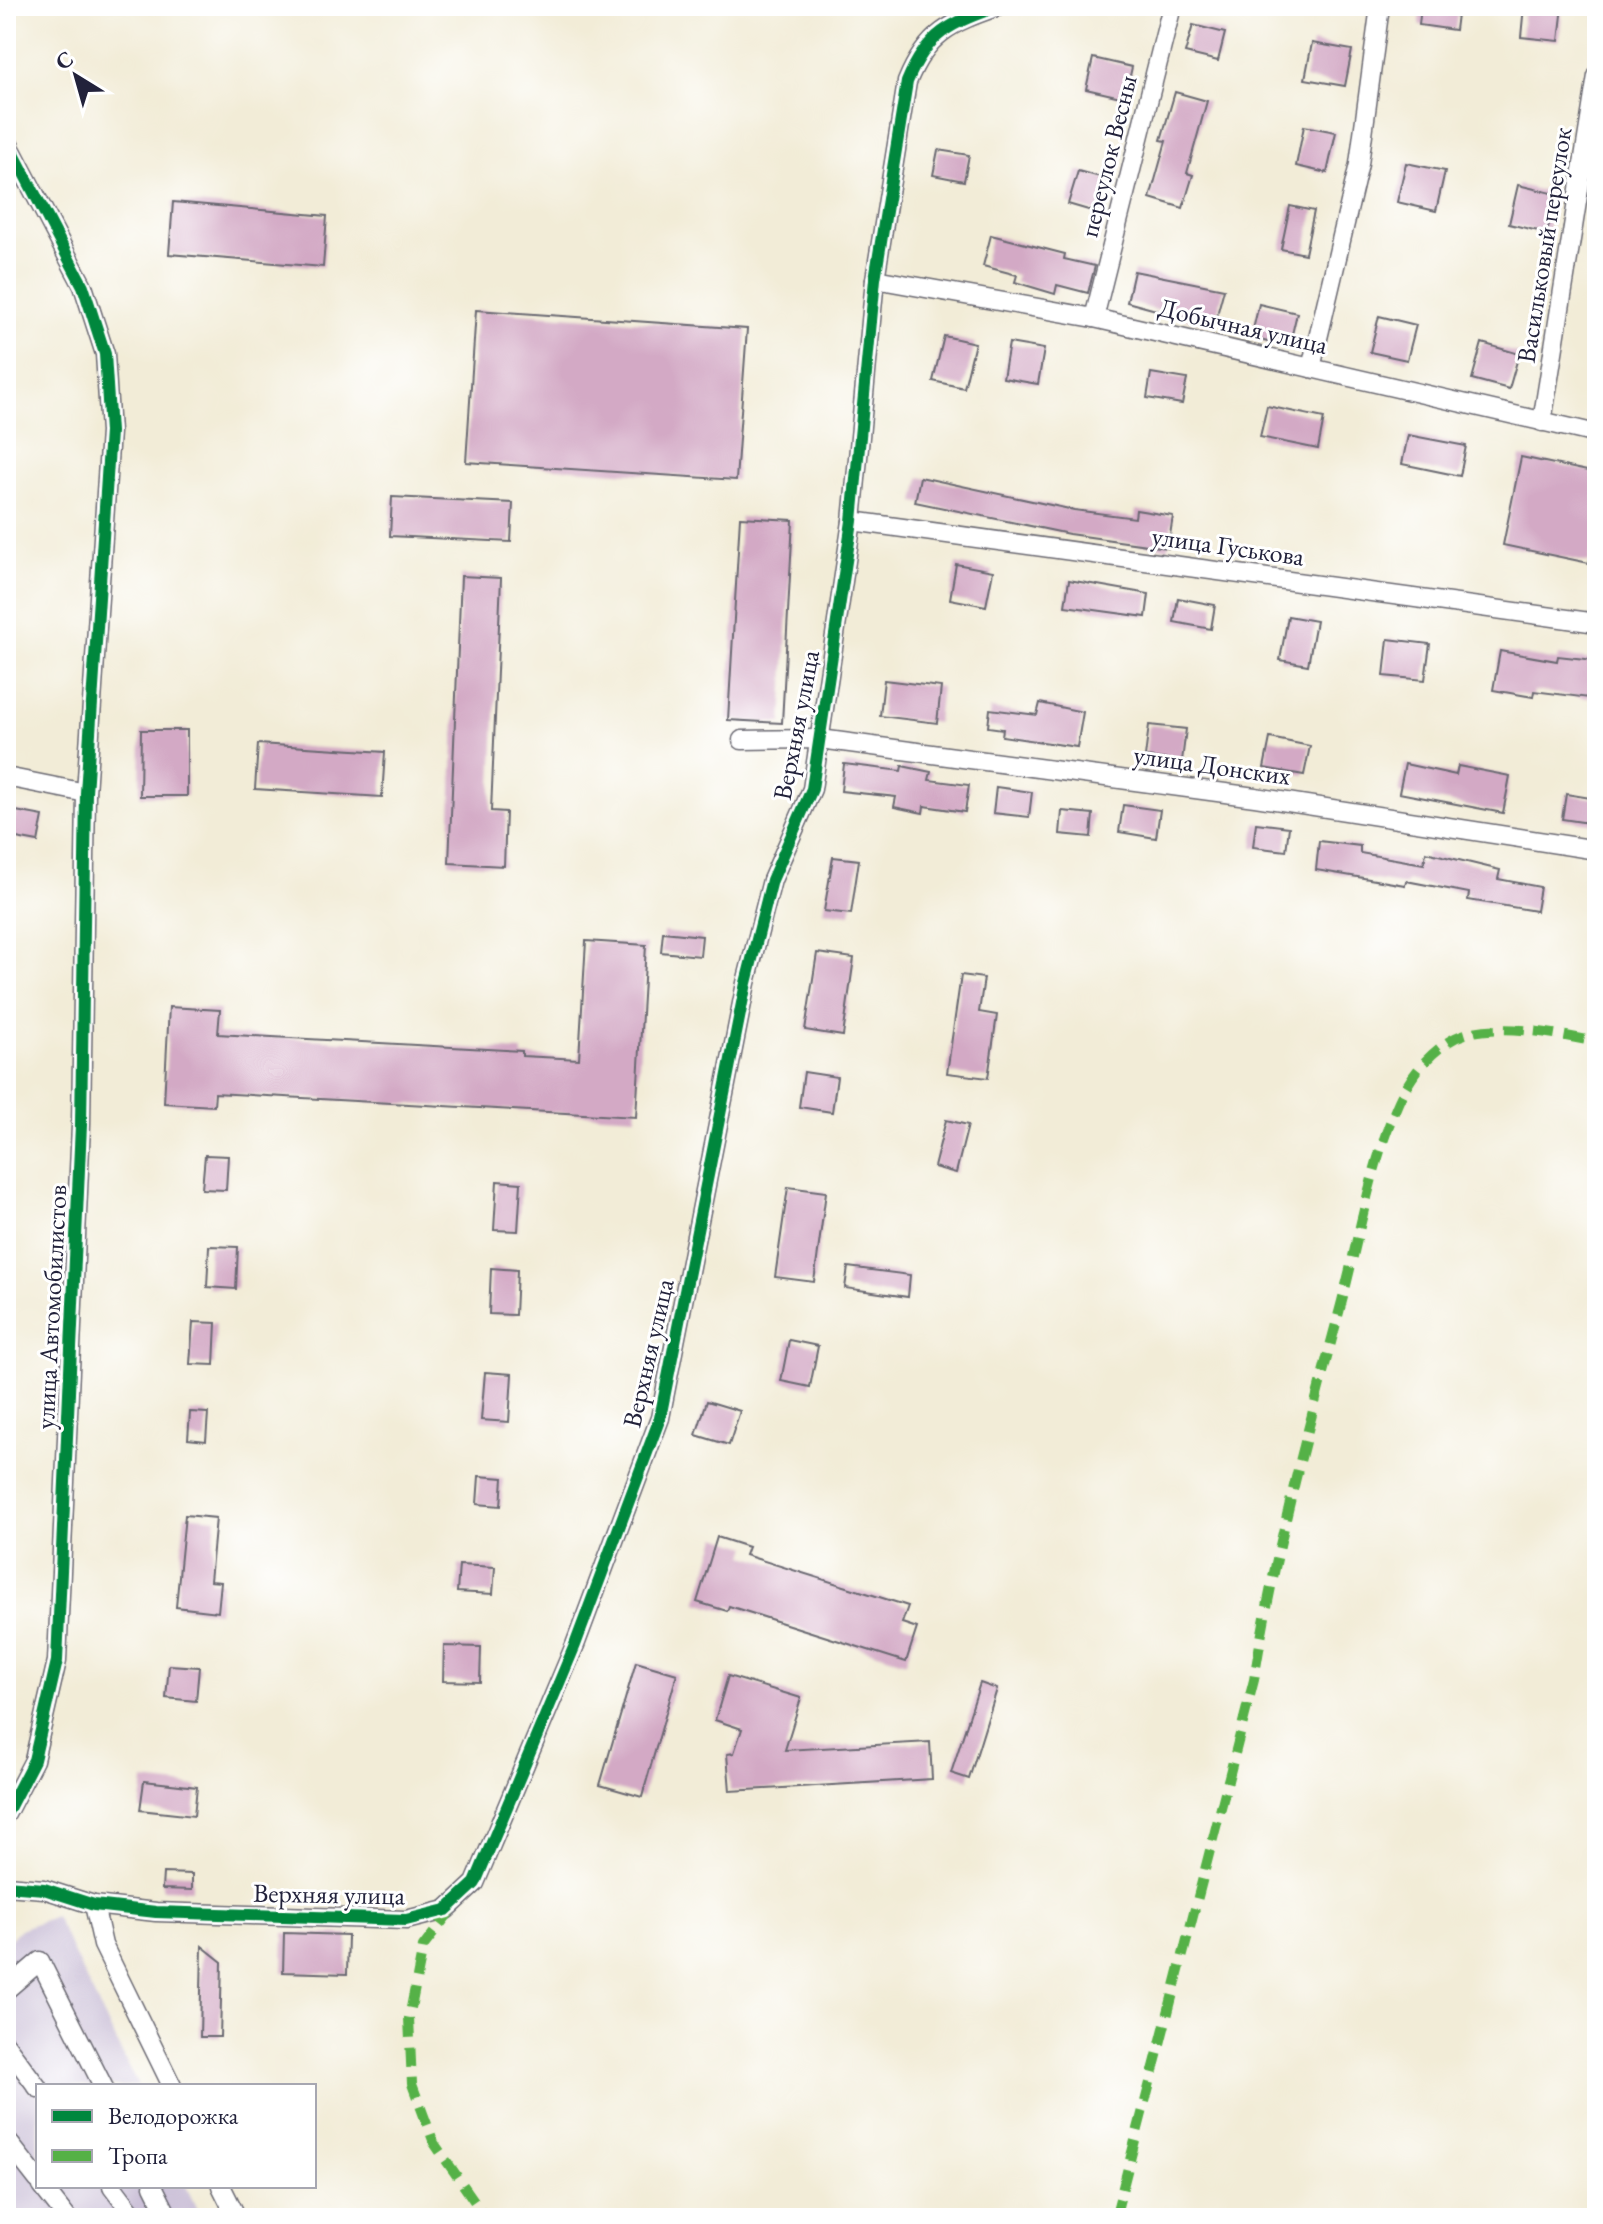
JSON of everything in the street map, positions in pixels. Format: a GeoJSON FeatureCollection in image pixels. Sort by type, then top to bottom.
{"type":"FeatureCollection","features":[{"type":"Feature","properties":{"kind":"street","name":"Верхняя улица"},"geometry":{"type":"LineString","coordinates":[[6,1886],[44,1889],[94,1905],[156,1912],[406,1920],[446,1910],[475,1883],[575,1645],[660,1418],[746,983],[772,880],[812,789],[852,521],[875,279],[907,82],[919,52],[943,31],[999,6]]}},
{"type":"Feature","properties":{"kind":"street","name":"переулок Весны"},"geometry":{"type":"LineString","coordinates":[[1094,318],[1172,6]]}},
{"type":"Feature","properties":{"kind":"street"},"geometry":{"type":"LineString","coordinates":[[1311,368],[1359,164],[1380,6]]}},
{"type":"Feature","properties":{"kind":"street","name":"Васильковый переулок"},"geometry":{"type":"LineString","coordinates":[[1542,422],[1597,76]]}},
{"type":"Feature","properties":{"kind":"street","name":"улица Автомобилистов"},"geometry":{"type":"LineString","coordinates":[[6,139],[83,286],[105,354],[110,432],[86,793],[81,1125],[57,1661],[34,1760],[6,1814]]}},
{"type":"Feature","properties":{"kind":"street","name":"Добычная улица"},"geometry":{"type":"LineString","coordinates":[[875,279],[1094,318],[1597,434]]}},
{"type":"Feature","properties":{"kind":"street","name":"улица Гуськова"},"geometry":{"type":"LineString","coordinates":[[852,521],[1597,623]]}},
{"type":"Feature","properties":{"kind":"street","name":"улица Донских"},"geometry":{"type":"LineString","coordinates":[[742,740],[820,739],[1255,797],[1597,850]]}},
{"type":"Feature","properties":{"kind":"street"},"geometry":{"type":"LineString","coordinates":[[6,777],[86,793]]}},
{"type":"Feature","properties":{"kind":"street"},"geometry":{"type":"LineString","coordinates":[[94,1905],[103,1945],[171,2084]]}},
{"type":"Feature","properties":{"kind":"street"},"geometry":{"type":"LineString","coordinates":[[6,1990],[40,1961],[102,2084]]}},
{"type":"Feature","properties":{"kind":"street"},"geometry":{"type":"LineString","coordinates":[[6,2045],[36,2085]]}},
{"type":"Feature","properties":{"kind":"street"},"geometry":{"type":"LineString","coordinates":[[6,2139],[36,2177]]}},
{"type":"Feature","properties":{"kind":"street"},"geometry":{"type":"LineString","coordinates":[[44,2188],[67,2218]]}},
{"type":"Feature","properties":{"kind":"street"},"geometry":{"type":"LineString","coordinates":[[114,2188],[136,2218]]}},
{"type":"Feature","properties":{"kind":"street"},"geometry":{"type":"LineString","coordinates":[[154,2188],[169,2218]]}},
{"type":"Feature","properties":{"kind":"street"},"geometry":{"type":"LineString","coordinates":[[222,2188],[237,2218]]}},
{"type":"Feature","properties":{"kind":"shaded area"},"geometry":{"type":"Polygon","coordinates":[[[55,1916],[137,2084],[36,2084],[36,2188],[187,2188],[201,2218],[6,2218],[6,1944],[20,1929],[55,1916]]]}},
{"type":"Feature","properties":{"kind":"building"},"geometry":{"type":"Polygon","coordinates":[[[1421,6],[1458,6],[1455,30],[1419,25],[1421,6]]]}},
{"type":"Feature","properties":{"kind":"building"},"geometry":{"type":"Polygon","coordinates":[[[1524,6],[1563,6],[1559,41],[1521,37],[1524,6]]]}},
{"type":"Feature","properties":{"kind":"building"},"geometry":{"type":"Polygon","coordinates":[[[1193,25],[1225,33],[1218,61],[1185,53],[1193,25]]]}},
{"type":"Feature","properties":{"kind":"building"},"geometry":{"type":"Polygon","coordinates":[[[1312,43],[1352,50],[1345,86],[1305,79],[1312,43]]]}},
{"type":"Feature","properties":{"kind":"building"},"geometry":{"type":"Polygon","coordinates":[[[1093,58],[1132,67],[1125,98],[1086,89],[1093,58]]]}},
{"type":"Feature","properties":{"kind":"building"},"geometry":{"type":"Polygon","coordinates":[[[1175,92],[1207,101],[1187,173],[1193,175],[1183,208],[1150,198],[1166,141],[1161,140],[1175,92]]]}},
{"type":"Feature","properties":{"kind":"building"},"geometry":{"type":"Polygon","coordinates":[[[1304,126],[1336,132],[1327,173],[1296,166],[1304,126]]]}},
{"type":"Feature","properties":{"kind":"building"},"geometry":{"type":"Polygon","coordinates":[[[938,150],[969,155],[964,181],[933,175],[938,150]]]}},
{"type":"Feature","properties":{"kind":"building"},"geometry":{"type":"Polygon","coordinates":[[[1406,163],[1445,171],[1436,211],[1397,202],[1406,163]]]}},
{"type":"Feature","properties":{"kind":"building"},"geometry":{"type":"Polygon","coordinates":[[[1078,171],[1111,180],[1102,214],[1068,204],[1078,171]]]}},
{"type":"Feature","properties":{"kind":"building"},"geometry":{"type":"Polygon","coordinates":[[[1518,185],[1556,194],[1547,233],[1509,224],[1518,185]]]}},
{"type":"Feature","properties":{"kind":"building"},"geometry":{"type":"Polygon","coordinates":[[[173,202],[327,216],[323,267],[169,254],[173,202]]]}},
{"type":"Feature","properties":{"kind":"building"},"geometry":{"type":"Polygon","coordinates":[[[1290,206],[1314,211],[1305,254],[1281,249],[1290,206]]]}},
{"type":"Feature","properties":{"kind":"building"},"geometry":{"type":"Polygon","coordinates":[[[991,235],[1065,254],[1064,259],[1095,266],[1088,293],[1057,285],[1055,294],[1015,282],[1017,275],[983,266],[991,235]]]}},
{"type":"Feature","properties":{"kind":"building"},"geometry":{"type":"Polygon","coordinates":[[[1134,271],[1224,289],[1214,326],[1127,302],[1134,271]]]}},
{"type":"Feature","properties":{"kind":"building"},"geometry":{"type":"Polygon","coordinates":[[[1259,304],[1297,313],[1289,347],[1251,338],[1259,304]]]}},
{"type":"Feature","properties":{"kind":"building"},"geometry":{"type":"Polygon","coordinates":[[[476,310],[747,329],[736,480],[466,462],[476,310]]]}},
{"type":"Feature","properties":{"kind":"building"},"geometry":{"type":"Polygon","coordinates":[[[1379,316],[1416,325],[1407,360],[1370,352],[1379,316]]]}},
{"type":"Feature","properties":{"kind":"building"},"geometry":{"type":"Polygon","coordinates":[[[944,336],[975,343],[964,388],[933,381],[944,336]]]}},
{"type":"Feature","properties":{"kind":"building"},"geometry":{"type":"Polygon","coordinates":[[[1009,343],[1044,349],[1038,384],[1003,378],[1009,343]]]}},
{"type":"Feature","properties":{"kind":"building"},"geometry":{"type":"Polygon","coordinates":[[[1482,343],[1519,354],[1509,389],[1472,379],[1482,343]]]}},
{"type":"Feature","properties":{"kind":"building"},"geometry":{"type":"Polygon","coordinates":[[[1151,373],[1187,379],[1182,404],[1147,398],[1151,373]]]}},
{"type":"Feature","properties":{"kind":"building"},"geometry":{"type":"Polygon","coordinates":[[[1267,406],[1324,418],[1318,449],[1260,437],[1267,406]]]}},
{"type":"Feature","properties":{"kind":"building"},"geometry":{"type":"Polygon","coordinates":[[[1408,435],[1466,446],[1460,476],[1402,464],[1408,435]]]}},
{"type":"Feature","properties":{"kind":"building"},"geometry":{"type":"Polygon","coordinates":[[[1521,457],[1597,473],[1597,527],[1589,563],[1503,545],[1521,457]]]}},
{"type":"Feature","properties":{"kind":"building"},"geometry":{"type":"Polygon","coordinates":[[[920,477],[1074,510],[1135,518],[1136,510],[1173,516],[1168,548],[1069,534],[915,502],[920,477]]]}},
{"type":"Feature","properties":{"kind":"building"},"geometry":{"type":"Polygon","coordinates":[[[392,497],[513,503],[511,542],[390,536],[392,497]]]}},
{"type":"Feature","properties":{"kind":"building"},"geometry":{"type":"Polygon","coordinates":[[[740,517],[793,520],[782,723],[728,720],[740,517]]]}},
{"type":"Feature","properties":{"kind":"building"},"geometry":{"type":"Polygon","coordinates":[[[956,564],[993,571],[986,606],[950,599],[956,564]]]}},
{"type":"Feature","properties":{"kind":"building"},"geometry":{"type":"Polygon","coordinates":[[[461,576],[501,578],[491,811],[506,812],[504,866],[449,863],[461,576]]]}},
{"type":"Feature","properties":{"kind":"building"},"geometry":{"type":"Polygon","coordinates":[[[1069,580],[1149,594],[1146,617],[1065,606],[1069,580]]]}},
{"type":"Feature","properties":{"kind":"building"},"geometry":{"type":"Polygon","coordinates":[[[1178,598],[1215,605],[1211,629],[1174,622],[1178,598]]]}},
{"type":"Feature","properties":{"kind":"building"},"geometry":{"type":"Polygon","coordinates":[[[1288,616],[1316,621],[1308,665],[1280,660],[1288,616]]]}},
{"type":"Feature","properties":{"kind":"building"},"geometry":{"type":"Polygon","coordinates":[[[1388,639],[1430,644],[1425,680],[1384,676],[1388,639]]]}},
{"type":"Feature","properties":{"kind":"building"},"geometry":{"type":"Polygon","coordinates":[[[1500,651],[1557,661],[1558,656],[1594,660],[1589,698],[1534,691],[1533,697],[1493,690],[1500,651]]]}},
{"type":"Feature","properties":{"kind":"building"},"geometry":{"type":"Polygon","coordinates":[[[884,680],[941,687],[937,723],[880,716],[884,680]]]}},
{"type":"Feature","properties":{"kind":"building"},"geometry":{"type":"Polygon","coordinates":[[[1040,703],[1083,712],[1077,747],[1002,736],[1003,729],[988,727],[990,709],[1037,715],[1040,703]]]}},
{"type":"Feature","properties":{"kind":"building"},"geometry":{"type":"Polygon","coordinates":[[[1149,725],[1186,729],[1182,761],[1145,757],[1149,725]]]}},
{"type":"Feature","properties":{"kind":"building"},"geometry":{"type":"Polygon","coordinates":[[[141,730],[187,730],[187,796],[140,796],[141,730]]]}},
{"type":"Feature","properties":{"kind":"building"},"geometry":{"type":"Polygon","coordinates":[[[1270,738],[1310,746],[1304,775],[1264,768],[1270,738]]]}},
{"type":"Feature","properties":{"kind":"building"},"geometry":{"type":"Polygon","coordinates":[[[258,744],[385,752],[382,797],[255,789],[258,744]]]}},
{"type":"Feature","properties":{"kind":"building"},"geometry":{"type":"Polygon","coordinates":[[[844,764],[901,771],[902,766],[931,772],[929,780],[969,785],[965,812],[924,806],[923,813],[894,807],[896,797],[841,791],[844,764]]]}},
{"type":"Feature","properties":{"kind":"building"},"geometry":{"type":"Polygon","coordinates":[[[1405,764],[1456,775],[1458,766],[1510,776],[1503,813],[1399,793],[1405,764]]]}},
{"type":"Feature","properties":{"kind":"building"},"geometry":{"type":"Polygon","coordinates":[[[996,787],[1032,792],[1029,817],[993,813],[996,787]]]}},
{"type":"Feature","properties":{"kind":"building"},"geometry":{"type":"Polygon","coordinates":[[[1566,794],[1597,799],[1596,824],[1562,819],[1566,794]]]}},
{"type":"Feature","properties":{"kind":"building"},"geometry":{"type":"Polygon","coordinates":[[[1123,805],[1160,810],[1156,838],[1119,832],[1123,805]]]}},
{"type":"Feature","properties":{"kind":"building"},"geometry":{"type":"Polygon","coordinates":[[[16,811],[43,816],[38,842],[11,837],[16,811]]]}},
{"type":"Feature","properties":{"kind":"building"},"geometry":{"type":"Polygon","coordinates":[[[1062,811],[1093,814],[1091,837],[1060,834],[1062,811]]]}},
{"type":"Feature","properties":{"kind":"building"},"geometry":{"type":"Polygon","coordinates":[[[1256,823],[1289,827],[1286,851],[1253,847],[1256,823]]]}},
{"type":"Feature","properties":{"kind":"building"},"geometry":{"type":"Polygon","coordinates":[[[1319,841],[1360,846],[1360,853],[1424,864],[1426,852],[1500,870],[1498,879],[1540,887],[1536,911],[1468,900],[1469,893],[1406,881],[1405,885],[1316,870],[1319,841]]]}},
{"type":"Feature","properties":{"kind":"building"},"geometry":{"type":"Polygon","coordinates":[[[833,857],[859,860],[851,914],[824,911],[833,857]]]}},
{"type":"Feature","properties":{"kind":"building"},"geometry":{"type":"Polygon","coordinates":[[[663,932],[702,936],[700,956],[661,952],[663,932]]]}},
{"type":"Feature","properties":{"kind":"building"},"geometry":{"type":"Polygon","coordinates":[[[586,941],[646,945],[636,1117],[215,1093],[214,1106],[164,1103],[169,1007],[220,1010],[218,1034],[522,1051],[522,1056],[579,1059],[586,941]]]}},
{"type":"Feature","properties":{"kind":"building"},"geometry":{"type":"Polygon","coordinates":[[[817,953],[854,958],[843,1036],[805,1030],[817,953]]]}},
{"type":"Feature","properties":{"kind":"building"},"geometry":{"type":"Polygon","coordinates":[[[961,975],[984,978],[979,1012],[997,1015],[988,1078],[947,1073],[961,975]]]}},
{"type":"Feature","properties":{"kind":"building"},"geometry":{"type":"Polygon","coordinates":[[[804,1072],[837,1077],[832,1112],[799,1107],[804,1072]]]}},
{"type":"Feature","properties":{"kind":"building"},"geometry":{"type":"Polygon","coordinates":[[[946,1120],[968,1125],[956,1173],[934,1167],[946,1120]]]}},
{"type":"Feature","properties":{"kind":"building"},"geometry":{"type":"Polygon","coordinates":[[[205,1155],[228,1156],[226,1190],[202,1189],[205,1155]]]}},
{"type":"Feature","properties":{"kind":"building"},"geometry":{"type":"Polygon","coordinates":[[[497,1181],[521,1183],[518,1231],[494,1230],[497,1181]]]}},
{"type":"Feature","properties":{"kind":"building"},"geometry":{"type":"Polygon","coordinates":[[[788,1187],[826,1192],[814,1282],[775,1277],[788,1187]]]}},
{"type":"Feature","properties":{"kind":"building"},"geometry":{"type":"Polygon","coordinates":[[[209,1246],[238,1247],[236,1289],[207,1287],[209,1246]]]}},
{"type":"Feature","properties":{"kind":"building"},"geometry":{"type":"Polygon","coordinates":[[[848,1267],[910,1275],[908,1297],[845,1288],[848,1267]]]}},
{"type":"Feature","properties":{"kind":"building"},"geometry":{"type":"Polygon","coordinates":[[[491,1268],[517,1270],[515,1315],[489,1314],[491,1268]]]}},
{"type":"Feature","properties":{"kind":"building"},"geometry":{"type":"Polygon","coordinates":[[[193,1322],[216,1323],[214,1365],[190,1364],[193,1322]]]}},
{"type":"Feature","properties":{"kind":"building"},"geometry":{"type":"Polygon","coordinates":[[[789,1340],[818,1346],[810,1387],[781,1381],[789,1340]]]}},
{"type":"Feature","properties":{"kind":"building"},"geometry":{"type":"Polygon","coordinates":[[[485,1372],[512,1374],[509,1422],[481,1420],[485,1372]]]}},
{"type":"Feature","properties":{"kind":"building"},"geometry":{"type":"Polygon","coordinates":[[[707,1401],[740,1411],[729,1445],[696,1435],[707,1401]]]}},
{"type":"Feature","properties":{"kind":"building"},"geometry":{"type":"Polygon","coordinates":[[[190,1412],[208,1413],[206,1441],[188,1439],[190,1412]]]}},
{"type":"Feature","properties":{"kind":"building"},"geometry":{"type":"Polygon","coordinates":[[[479,1476],[503,1478],[501,1506],[477,1504],[479,1476]]]}},
{"type":"Feature","properties":{"kind":"building"},"geometry":{"type":"Polygon","coordinates":[[[185,1515],[216,1518],[210,1581],[221,1582],[218,1612],[176,1607],[185,1515]]]}},
{"type":"Feature","properties":{"kind":"building"},"geometry":{"type":"Polygon","coordinates":[[[717,1537],[748,1547],[745,1555],[908,1606],[902,1623],[917,1628],[906,1662],[729,1606],[727,1611],[697,1602],[717,1537]]]}},
{"type":"Feature","properties":{"kind":"building"},"geometry":{"type":"Polygon","coordinates":[[[459,1565],[495,1567],[493,1594],[457,1592],[459,1565]]]}},
{"type":"Feature","properties":{"kind":"building"},"geometry":{"type":"Polygon","coordinates":[[[444,1646],[481,1647],[480,1682],[443,1681],[444,1646]]]}},
{"type":"Feature","properties":{"kind":"building"},"geometry":{"type":"Polygon","coordinates":[[[636,1662],[677,1674],[642,1797],[600,1785],[636,1662]]]}},
{"type":"Feature","properties":{"kind":"building"},"geometry":{"type":"Polygon","coordinates":[[[169,1665],[199,1667],[196,1701],[166,1698],[169,1665]]]}},
{"type":"Feature","properties":{"kind":"building"},"geometry":{"type":"Polygon","coordinates":[[[728,1676],[801,1698],[785,1750],[930,1742],[932,1779],[730,1791],[727,1754],[734,1753],[742,1729],[715,1720],[728,1676]]]}},
{"type":"Feature","properties":{"kind":"building"},"geometry":{"type":"Polygon","coordinates":[[[980,1683],[997,1689],[969,1779],[951,1773],[980,1683]]]}},
{"type":"Feature","properties":{"kind":"building"},"geometry":{"type":"Polygon","coordinates":[[[144,1781],[197,1787],[194,1816],[140,1810],[144,1781]]]}},
{"type":"Feature","properties":{"kind":"building"},"geometry":{"type":"Polygon","coordinates":[[[163,1873],[192,1874],[192,1890],[162,1889],[163,1873]]]}},
{"type":"Feature","properties":{"kind":"building"},"geometry":{"type":"Polygon","coordinates":[[[284,1933],[348,1935],[347,1974],[283,1972],[284,1933]]]}},
{"type":"Feature","properties":{"kind":"building"},"geometry":{"type":"Polygon","coordinates":[[[202,1946],[222,1962],[220,2037],[200,2037],[202,1946]]]}},
{"type":"Feature","properties":{"kind":"marked path"},"geometry":{"type":"LineString","coordinates":[[1115,2218],[1254,1680],[1282,1537],[1305,1442],[1372,1179],[1396,1108],[1411,1079],[1424,1063],[1439,1048],[1463,1035],[1500,1029],[1521,1030],[1597,1042]]}},
{"type":"Feature","properties":{"kind":"marked path"},"geometry":{"type":"LineString","coordinates":[[452,1909],[423,1947],[409,2018],[412,2084],[434,2143],[486,2218]]}},
{"type":"Feature","properties":{"kind":"cycle path"},"geometry":{"type":"LineString","coordinates":[[6,1886],[44,1889],[94,1905],[156,1912],[406,1920],[446,1910],[475,1883],[575,1645],[660,1418],[746,983],[772,880],[812,789],[852,521],[875,279],[907,82],[923,52],[942,32],[999,6]]}},
{"type":"Feature","properties":{"kind":"cycle path"},"geometry":{"type":"LineString","coordinates":[[6,139],[83,286],[105,354],[110,432],[86,793],[81,1125],[57,1661],[34,1760],[6,1814]]}}]}
